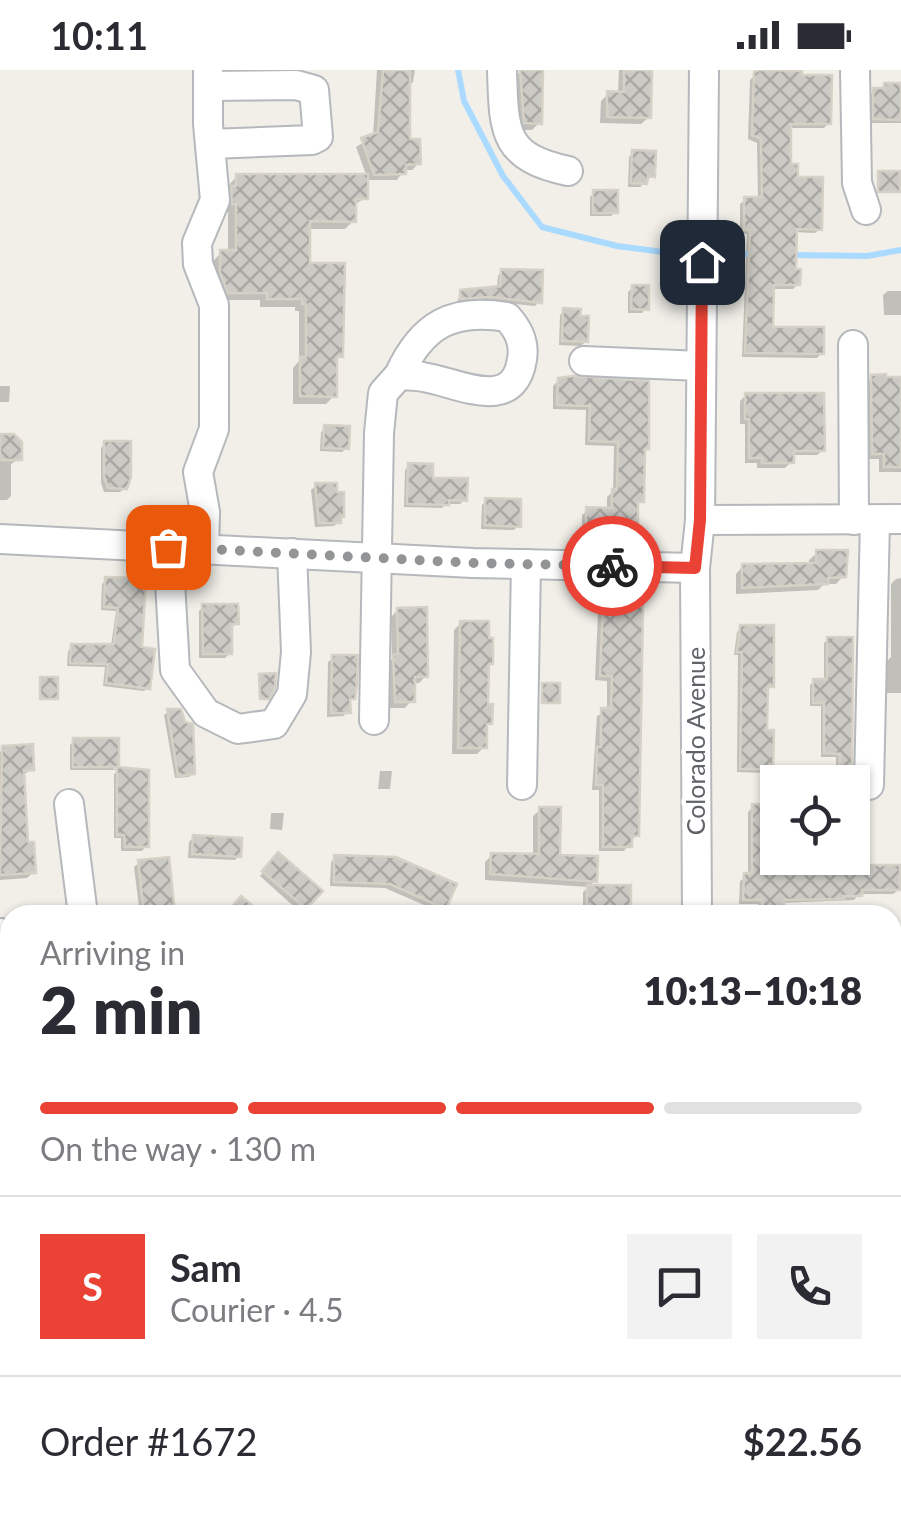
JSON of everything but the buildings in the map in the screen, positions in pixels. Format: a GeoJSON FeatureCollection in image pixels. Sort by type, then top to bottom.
{"type":"FeatureCollection","features":[{"type":"Feature","properties":{"kind":"street"},"geometry":{"type":"LineString","coordinates":[[502,70],[504,118],[510,137],[526,158],[568,171]]}},
{"type":"Feature","properties":{"kind":"street"},"geometry":{"type":"LineString","coordinates":[[704,70],[700,520],[877,520]]}},
{"type":"Feature","properties":{"kind":"street"},"geometry":{"type":"LineString","coordinates":[[855,70],[857,183],[866,210]]}},
{"type":"Feature","properties":{"kind":"street"},"geometry":{"type":"LineString","coordinates":[[204,548],[205,512],[198,472],[214,429],[214,305],[198,264],[197,243],[215,200],[209,134],[208,78],[296,85],[314,90],[318,100],[318,137],[312,140],[209,134]]}},
{"type":"Feature","properties":{"kind":"street"},"geometry":{"type":"LineString","coordinates":[[852,345],[877,520],[870,784]]}},
{"type":"Feature","properties":{"kind":"street"},"geometry":{"type":"LineString","coordinates":[[584,361],[701,366]]}},
{"type":"Feature","properties":{"kind":"street"},"geometry":{"type":"LineString","coordinates":[[374,720],[379,433],[383,393],[399,375]]}},
{"type":"Feature","properties":{"kind":"street","name":"Colorado Avenue"},"geometry":{"type":"LineString","coordinates":[[696,905],[695,568],[700,520]]}},
{"type":"Feature","properties":{"kind":"street"},"geometry":{"type":"LineString","coordinates":[[0,540],[695,568]]}},
{"type":"Feature","properties":{"kind":"street"},"geometry":{"type":"LineString","coordinates":[[168,547],[174,670],[206,713],[238,729],[274,724],[292,694],[296,652],[292,553]]}},
{"type":"Feature","properties":{"kind":"street"},"geometry":{"type":"LineString","coordinates":[[522,785],[526,564]]}},
{"type":"Feature","properties":{"kind":"street"},"geometry":{"type":"LineString","coordinates":[[69,804],[82,905]]}},
{"type":"Feature","properties":{"kind":"waterway"},"geometry":{"type":"LineString","coordinates":[[458,70],[464,101],[503,176],[542,227],[617,246],[671,253]]}},
{"type":"Feature","properties":{"kind":"waterway"},"geometry":{"type":"LineString","coordinates":[[789,255],[867,256],[901,250]]}},
{"type":"Feature","properties":{"kind":"waterway"},"geometry":{"type":"LineString","coordinates":[[722,254],[756,254]]}},
{"type":"Feature","properties":{"kind":"way so far"},"geometry":{"type":"LineString","coordinates":[[168,547],[612,566]]}},
{"type":"Feature","properties":{"kind":"route"},"geometry":{"type":"LineString","coordinates":[[612,566],[695,568],[700,520],[702,262]]}}]}
